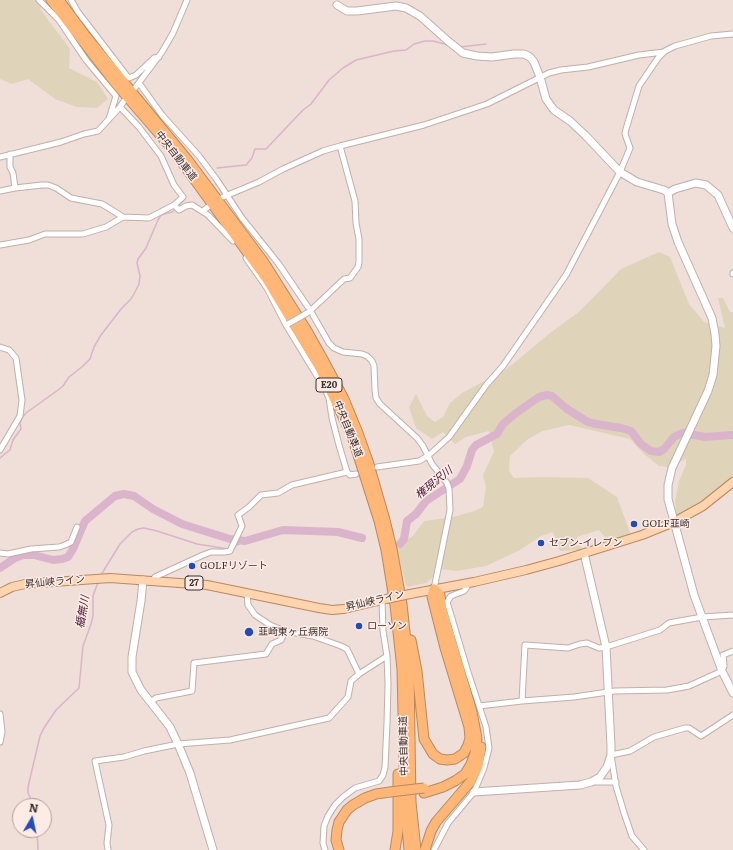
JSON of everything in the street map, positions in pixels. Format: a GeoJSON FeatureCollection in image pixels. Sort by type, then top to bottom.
{"type":"FeatureCollection","features":[{"type":"Feature","properties":{"kind":"highway","name":"中央自動車道"},"geometry":{"type":"LineString","coordinates":[[50,0],[112,79],[173,150],[232,229],[266,278],[319,366],[352,436],[366,476],[386,550],[397,622],[402,669],[404,796],[409,850]]}},
{"type":"Feature","properties":{"kind":"highway","name":"中央自動車道"},"geometry":{"type":"LineString","coordinates":[[59,0],[85,35],[187,159],[263,261],[307,331],[344,399],[358,433],[383,513],[398,580],[409,669],[411,802],[416,850]]}},
{"type":"Feature","properties":{"kind":"highway"},"geometry":{"type":"LineString","coordinates":[[398,580],[408,620],[417,671],[424,739],[433,754],[440,759],[447,760],[456,759],[464,753],[470,738],[469,727],[449,647],[440,595],[434,589]]}},
{"type":"Feature","properties":{"kind":"highway"},"geometry":{"type":"LineString","coordinates":[[395,850],[398,831],[397,622]]}},
{"type":"Feature","properties":{"kind":"highway"},"geometry":{"type":"LineString","coordinates":[[339,850],[336,840],[339,822],[347,810],[353,805],[376,794],[424,790],[451,778],[460,771],[466,763],[472,750],[474,738],[471,722],[449,647]]}},
{"type":"Feature","properties":{"kind":"highway"},"geometry":{"type":"LineString","coordinates":[[425,850],[431,831],[436,822],[472,780],[478,766],[480,754],[481,734],[449,647]]}},
{"type":"Feature","properties":{"kind":"highway"},"geometry":{"type":"LineString","coordinates":[[344,850],[340,837],[347,817],[357,807],[366,802],[390,794]]}},
{"type":"Feature","properties":{"kind":"main road","name":"昇仙峡ライン"},"geometry":{"type":"LineString","coordinates":[[0,593],[12,587],[25,584],[110,578],[153,580],[206,585],[319,608],[332,610],[344,609],[434,589],[466,584],[533,568],[584,553],[674,522],[703,506],[733,482]]}},
{"type":"Feature","properties":{"kind":"street"},"geometry":{"type":"LineString","coordinates":[[39,0],[59,20],[86,60],[116,96],[109,119]]}},
{"type":"Feature","properties":{"kind":"street"},"geometry":{"type":"LineString","coordinates":[[71,0],[78,12],[129,78],[136,75],[154,58],[159,57]]}},
{"type":"Feature","properties":{"kind":"street"},"geometry":{"type":"LineString","coordinates":[[135,88],[159,57],[174,33],[187,0]]}},
{"type":"Feature","properties":{"kind":"street"},"geometry":{"type":"LineString","coordinates":[[335,4],[347,11],[396,6],[406,8],[420,16],[463,53],[492,57],[524,54],[530,57],[534,62],[546,99],[550,105],[585,135],[620,172],[636,182],[664,190],[668,193],[672,224],[678,242],[712,318],[716,334],[713,375],[708,391],[672,468],[668,481],[668,499],[694,595],[721,670],[733,693]]}},
{"type":"Feature","properties":{"kind":"street"},"geometry":{"type":"LineString","coordinates":[[225,196],[323,152],[340,146],[424,125],[487,104],[540,77],[561,70],[588,67],[639,55],[665,51],[675,46],[711,36],[733,34]]}},
{"type":"Feature","properties":{"kind":"street"},"geometry":{"type":"LineString","coordinates":[[377,467],[413,462],[428,456],[449,437],[487,384],[502,366],[566,275],[620,172],[630,148],[627,140],[626,129],[639,86],[658,58],[665,51]]}},
{"type":"Feature","properties":{"kind":"street"},"geometry":{"type":"LineString","coordinates":[[139,83],[162,116],[199,156],[217,180],[225,196],[278,263],[310,311],[325,337],[334,348],[343,352],[362,354],[367,356],[372,361],[374,366],[374,390],[376,398],[380,404],[417,438],[447,483],[449,489],[450,510],[434,589]]}},
{"type":"Feature","properties":{"kind":"street"},"geometry":{"type":"LineString","coordinates":[[0,157],[98,131],[124,101]]}},
{"type":"Feature","properties":{"kind":"street"},"geometry":{"type":"LineString","coordinates":[[0,191],[48,185],[56,188],[71,198],[102,204],[123,217],[149,218],[174,205],[183,198],[174,185],[161,156],[139,127],[120,107]]}},
{"type":"Feature","properties":{"kind":"street"},"geometry":{"type":"LineString","coordinates":[[287,325],[310,311],[344,279],[350,278],[358,267],[359,238],[356,223],[356,201],[340,146]]}},
{"type":"Feature","properties":{"kind":"street"},"geometry":{"type":"LineString","coordinates":[[10,154],[10,167],[13,173],[15,188]]}},
{"type":"Feature","properties":{"kind":"street"},"geometry":{"type":"LineString","coordinates":[[668,193],[675,189],[696,183],[706,185],[718,195],[733,228]]}},
{"type":"Feature","properties":{"kind":"street"},"geometry":{"type":"LineString","coordinates":[[174,205],[179,210],[186,206],[192,205],[203,211],[230,236],[267,288],[329,398],[332,418],[347,472]]}},
{"type":"Feature","properties":{"kind":"street"},"geometry":{"type":"LineString","coordinates":[[203,211],[208,207]]}},
{"type":"Feature","properties":{"kind":"street"},"geometry":{"type":"LineString","coordinates":[[0,245],[29,240],[45,234],[74,234],[96,231],[123,217]]}},
{"type":"Feature","properties":{"kind":"street"},"geometry":{"type":"LineString","coordinates":[[0,347],[9,350],[16,358],[22,400],[20,416],[0,450]]}},
{"type":"Feature","properties":{"kind":"street"},"geometry":{"type":"LineString","coordinates":[[153,580],[155,577],[203,555],[211,552],[230,551],[242,526],[238,515],[261,495],[278,493],[292,485],[347,472],[350,475],[356,474]]}},
{"type":"Feature","properties":{"kind":"street"},"geometry":{"type":"LineString","coordinates":[[0,554],[8,554],[32,548],[59,547],[71,542],[77,527]]}},
{"type":"Feature","properties":{"kind":"street"},"geometry":{"type":"LineString","coordinates":[[584,553],[606,647],[611,756],[616,782],[624,814],[632,836],[644,850]]}},
{"type":"Feature","properties":{"kind":"street"},"geometry":{"type":"LineString","coordinates":[[143,580],[132,657],[132,672],[141,690],[170,727],[178,744],[190,773],[213,850]]}},
{"type":"Feature","properties":{"kind":"street"},"geometry":{"type":"LineString","coordinates":[[434,850],[448,823],[474,792],[484,768],[489,748],[486,727],[468,672],[448,602],[451,596],[464,591],[467,588],[466,584]]}},
{"type":"Feature","properties":{"kind":"street"},"geometry":{"type":"LineString","coordinates":[[247,593],[248,605],[255,615],[270,626],[285,631],[313,636],[347,649],[358,674]]}},
{"type":"Feature","properties":{"kind":"street"},"geometry":{"type":"LineString","coordinates":[[324,850],[324,826],[335,805],[355,788],[379,780],[383,775],[387,723],[387,656],[383,631],[384,600]]}},
{"type":"Feature","properties":{"kind":"street"},"geometry":{"type":"LineString","coordinates":[[522,701],[525,645],[568,648],[587,643],[599,648],[606,647],[660,630],[668,623],[702,617],[733,615]]}},
{"type":"Feature","properties":{"kind":"street"},"geometry":{"type":"LineString","coordinates":[[151,702],[156,698],[192,691],[194,663],[266,654],[272,644],[281,640],[285,631]]}},
{"type":"Feature","properties":{"kind":"street"},"geometry":{"type":"LineString","coordinates":[[479,706],[574,697],[609,692],[667,690],[681,688],[689,686],[721,670],[724,667],[723,655],[733,651]]}},
{"type":"Feature","properties":{"kind":"street"},"geometry":{"type":"LineString","coordinates":[[108,850],[107,843],[109,825],[95,761],[124,757],[178,744],[230,740],[329,718],[348,697],[351,681],[358,674],[387,656]]}},
{"type":"Feature","properties":{"kind":"street"},"geometry":{"type":"LineString","coordinates":[[0,714],[2,732],[0,742]]}},
{"type":"Feature","properties":{"kind":"street"},"geometry":{"type":"LineString","coordinates":[[611,756],[630,751],[654,737],[685,728],[689,728],[701,736],[733,715]]}},
{"type":"Feature","properties":{"kind":"street"},"geometry":{"type":"LineString","coordinates":[[474,792],[580,785],[591,782],[600,777],[607,767],[611,756]]}},
{"type":"Feature","properties":{"kind":"street"},"geometry":{"type":"LineString","coordinates":[[591,782],[616,782]]}},
{"type":"Feature","properties":{"kind":"shaded area"},"geometry":{"type":"Polygon","coordinates":[[[0,0],[47,0],[40,9],[70,49],[69,68],[97,82],[108,99],[97,108],[77,107],[55,99],[28,79],[12,84],[0,79],[0,0]]]}},
{"type":"Feature","properties":{"kind":"shaded area"},"geometry":{"type":"Polygon","coordinates":[[[659,252],[670,257],[689,304],[704,322],[725,328],[718,298],[723,298],[730,312],[733,312],[733,482],[677,516],[675,502],[679,481],[686,465],[686,459],[669,467],[659,466],[644,454],[630,439],[569,425],[543,431],[528,439],[510,456],[509,471],[514,478],[588,478],[617,497],[631,535],[608,541],[599,530],[577,537],[582,550],[560,551],[553,532],[541,536],[520,550],[486,566],[457,571],[442,569],[426,583],[407,587],[395,546],[413,536],[424,521],[453,517],[483,507],[486,487],[483,475],[494,452],[489,431],[466,437],[455,444],[443,432],[432,439],[416,428],[409,407],[416,394],[427,416],[435,422],[443,417],[450,403],[462,393],[508,368],[550,333],[580,311],[621,269],[659,252]]]}},
{"type":"Feature","properties":{"kind":"waterway"},"geometry":{"type":"LineString","coordinates":[[217,168],[246,165],[252,158],[255,149],[266,149],[303,110],[311,104],[329,80],[343,68],[356,60],[394,51],[406,50],[414,44],[425,41],[433,41],[448,45]]}},
{"type":"Feature","properties":{"kind":"waterway"},"geometry":{"type":"LineString","coordinates":[[460,47],[486,44]]}},
{"type":"Feature","properties":{"kind":"waterway"},"geometry":{"type":"LineString","coordinates":[[178,206],[185,199]]}},
{"type":"Feature","properties":{"kind":"waterway"},"geometry":{"type":"LineString","coordinates":[[0,458],[10,450],[13,440],[21,429],[20,423],[26,413],[63,386],[69,377],[90,359],[94,347],[101,335],[121,309],[131,299],[139,284],[140,276],[137,263],[138,259],[146,248],[158,220],[161,215],[172,212],[176,209]]}},
{"type":"Feature","properties":{"kind":"waterway","name":"権現沢川"},"geometry":{"type":"LineString","coordinates":[[400,544],[404,539],[407,521],[416,514],[426,501],[460,479],[467,466],[472,450],[476,445],[497,434],[503,424],[539,397],[547,395],[552,396],[567,409],[588,422],[631,431],[641,444],[651,451],[659,452],[664,449],[674,437],[684,433],[705,437],[733,435]]}},
{"type":"Feature","properties":{"kind":"waterway","name":"権現沢川"},"geometry":{"type":"LineString","coordinates":[[0,568],[15,558],[23,555],[34,555],[53,560],[68,557],[85,521],[115,496],[124,494],[134,496],[153,509],[182,524],[230,539],[245,541],[283,530],[338,532],[362,538]]}},
{"type":"Feature","properties":{"kind":"waterway","name":"楯無川"},"geometry":{"type":"LineString","coordinates":[[101,575],[120,544],[132,532],[138,529],[144,528],[197,544],[228,549]]}},
{"type":"Feature","properties":{"kind":"waterway","name":"楯無川"},"geometry":{"type":"LineString","coordinates":[[235,546],[245,541]]}},
{"type":"Feature","properties":{"kind":"waterway","name":"楯無川"},"geometry":{"type":"LineString","coordinates":[[30,798],[28,793],[28,787],[40,736],[56,710],[79,688],[83,646],[93,616],[93,596],[98,582]]}},
{"type":"Feature","properties":{"kind":"waterway","name":"楯無川"},"geometry":{"type":"LineString","coordinates":[[37,838],[38,850]]}},
{"type":"Feature","properties":{"kind":"place","name":"GOLF韮崎"},"geometry":{"type":"Point","coordinates":[634,524]}},
{"type":"Feature","properties":{"kind":"place","name":"セブン-イレブン"},"geometry":{"type":"Point","coordinates":[541,543]}},
{"type":"Feature","properties":{"kind":"place","name":"GOLFリゾート"},"geometry":{"type":"Point","coordinates":[192,566]}},
{"type":"Feature","properties":{"kind":"place","name":"ローソン"},"geometry":{"type":"Point","coordinates":[359,626]}},
{"type":"Feature","properties":{"kind":"place","name":"韮崎東ヶ丘病院"},"geometry":{"type":"Point","coordinates":[249,632]}}]}
